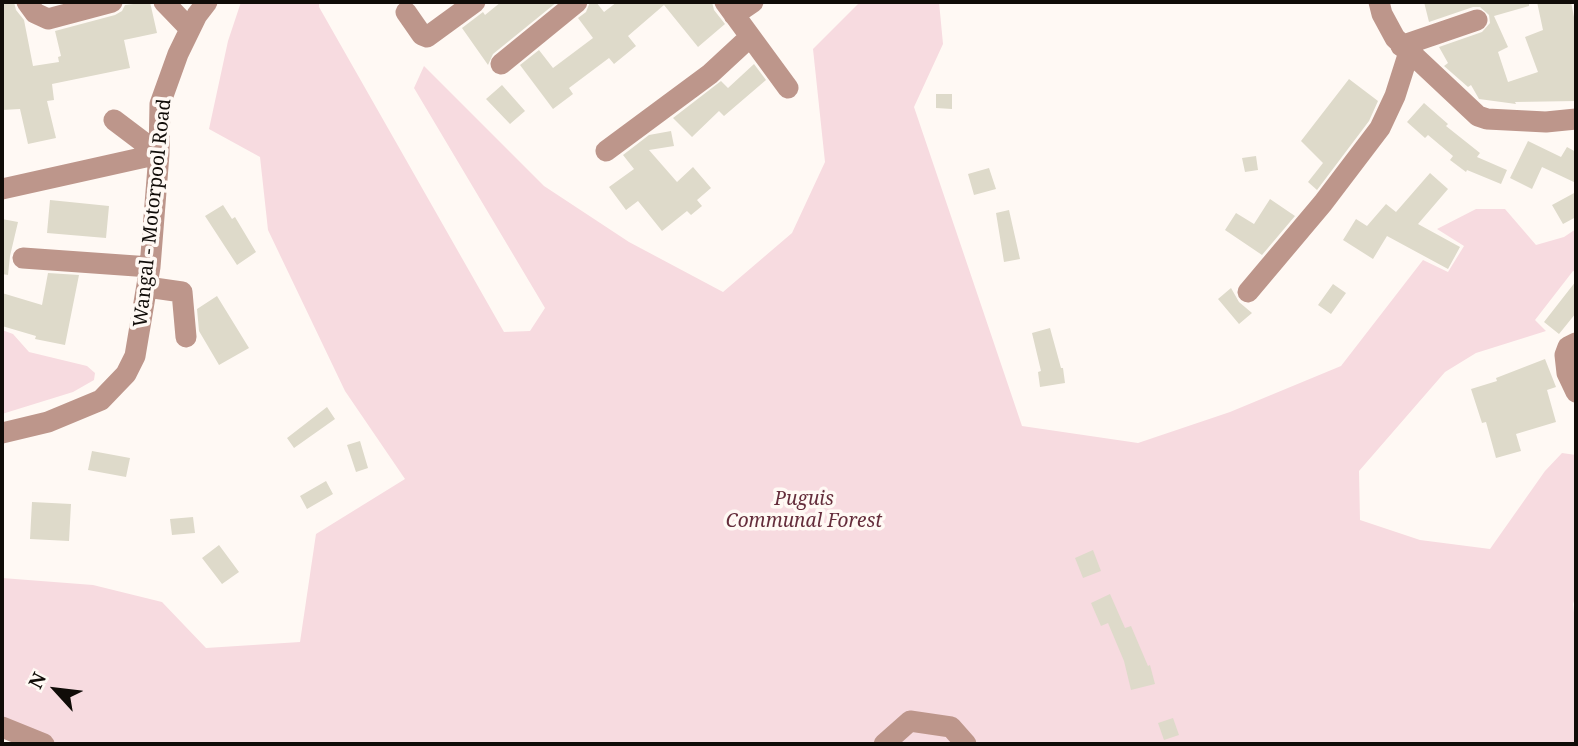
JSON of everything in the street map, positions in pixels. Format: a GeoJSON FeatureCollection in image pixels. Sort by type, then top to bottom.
{"type":"FeatureCollection","features":[{"type":"Feature","properties":{"kind":"street"},"geometry":{"type":"LineString","coordinates":[[27,2],[35,13],[48,19],[112,2]]}},
{"type":"Feature","properties":{"kind":"street"},"geometry":{"type":"LineString","coordinates":[[164,2],[190,29]]}},
{"type":"Feature","properties":{"kind":"street","name":"Wangal - Motorpool Road"},"geometry":{"type":"LineString","coordinates":[[2,433],[48,422],[102,400],[126,374],[135,356],[148,277],[159,154],[160,104],[178,54],[207,2]]}},
{"type":"Feature","properties":{"kind":"street"},"geometry":{"type":"LineString","coordinates":[[405,12],[422,35],[427,37],[475,2]]}},
{"type":"Feature","properties":{"kind":"street"},"geometry":{"type":"LineString","coordinates":[[500,64],[577,2]]}},
{"type":"Feature","properties":{"kind":"street"},"geometry":{"type":"LineString","coordinates":[[753,2],[730,8],[788,88]]}},
{"type":"Feature","properties":{"kind":"street"},"geometry":{"type":"LineString","coordinates":[[1379,2],[1395,38],[1478,116],[1487,119],[1546,122],[1576,119]]}},
{"type":"Feature","properties":{"kind":"street"},"geometry":{"type":"LineString","coordinates":[[1405,49],[1476,20]]}},
{"type":"Feature","properties":{"kind":"street"},"geometry":{"type":"LineString","coordinates":[[606,151],[710,74],[750,37]]}},
{"type":"Feature","properties":{"kind":"street"},"geometry":{"type":"LineString","coordinates":[[1248,292],[1323,203],[1380,128],[1395,96],[1405,49]]}},
{"type":"Feature","properties":{"kind":"street"},"geometry":{"type":"LineString","coordinates":[[114,120],[159,154]]}},
{"type":"Feature","properties":{"kind":"street"},"geometry":{"type":"LineString","coordinates":[[2,189],[159,154]]}},
{"type":"Feature","properties":{"kind":"street"},"geometry":{"type":"LineString","coordinates":[[23,258],[148,277],[182,292],[186,337]]}},
{"type":"Feature","properties":{"kind":"street"},"geometry":{"type":"LineString","coordinates":[[1576,343],[1568,347],[1565,355],[1567,373],[1576,392]]}},
{"type":"Feature","properties":{"kind":"street"},"geometry":{"type":"LineString","coordinates":[[884,744],[911,721],[951,727],[967,744]]}},
{"type":"Feature","properties":{"kind":"street"},"geometry":{"type":"LineString","coordinates":[[2,727],[44,744]]}},
{"type":"Feature","properties":{"kind":"green space","name":"Puguis Communal Forest"},"geometry":{"type":"Polygon","coordinates":[[[241,2],[319,2],[319,7],[504,332],[530,331],[545,308],[414,88],[424,66],[544,186],[629,242],[723,292],[792,233],[825,162],[813,49],[860,2],[939,2],[943,44],[914,107],[1022,426],[1138,443],[1230,412],[1341,366],[1423,260],[1448,272],[1464,246],[1437,229],[1476,209],[1505,209],[1536,245],[1564,237],[1576,229],[1576,272],[1573,271],[1535,320],[1546,331],[1476,353],[1445,372],[1359,471],[1360,520],[1420,540],[1490,549],[1545,471],[1562,453],[1576,455],[1576,595],[1573,604],[1576,630],[1576,744],[19,744],[2,727],[2,578],[93,585],[162,602],[206,648],[300,642],[316,534],[405,479],[345,391],[268,230],[260,157],[209,129],[228,41],[241,2]]]}},
{"type":"Feature","properties":{"kind":"green space"},"geometry":{"type":"Polygon","coordinates":[[[2,330],[13,334],[29,352],[87,366],[95,373],[94,380],[73,392],[2,414],[2,330]]]}},
{"type":"Feature","properties":{"kind":"building"},"geometry":{"type":"Polygon","coordinates":[[[2,2],[14,2],[16,10],[24,20],[33,66],[59,62],[58,57],[61,56],[55,31],[115,15],[122,11],[125,5],[150,2],[157,33],[124,40],[130,68],[52,84],[54,100],[47,101],[56,138],[28,144],[20,109],[2,110],[2,2]]]}},
{"type":"Feature","properties":{"kind":"building"},"geometry":{"type":"Polygon","coordinates":[[[501,2],[557,2],[493,54],[488,65],[462,28],[501,2]]]}},
{"type":"Feature","properties":{"kind":"building"},"geometry":{"type":"Polygon","coordinates":[[[590,2],[596,2],[604,12],[617,2],[712,2],[714,10],[725,24],[698,47],[664,5],[628,36],[636,46],[614,64],[609,58],[569,88],[573,94],[553,109],[520,65],[539,50],[553,68],[593,38],[578,18],[586,12],[590,2]]]}},
{"type":"Feature","properties":{"kind":"building"},"geometry":{"type":"Polygon","coordinates":[[[1424,2],[1529,2],[1529,6],[1494,16],[1508,47],[1498,52],[1508,82],[1538,72],[1525,37],[1543,30],[1537,2],[1571,2],[1576,27],[1576,101],[1515,102],[1516,104],[1479,99],[1471,85],[1468,87],[1444,66],[1448,63],[1439,47],[1482,32],[1490,23],[1489,15],[1480,7],[1473,7],[1429,22],[1424,2]]]}},
{"type":"Feature","properties":{"kind":"building"},"geometry":{"type":"Polygon","coordinates":[[[754,64],[766,80],[724,116],[719,111],[692,137],[673,118],[721,81],[728,88],[754,64]]]}},
{"type":"Feature","properties":{"kind":"building"},"geometry":{"type":"Polygon","coordinates":[[[1349,79],[1378,101],[1369,121],[1317,190],[1308,182],[1323,163],[1301,141],[1349,79]]]}},
{"type":"Feature","properties":{"kind":"building"},"geometry":{"type":"Polygon","coordinates":[[[502,85],[525,111],[510,124],[486,99],[502,85]]]}},
{"type":"Feature","properties":{"kind":"building"},"geometry":{"type":"Polygon","coordinates":[[[936,94],[952,94],[952,109],[936,108],[936,94]]]}},
{"type":"Feature","properties":{"kind":"building"},"geometry":{"type":"Polygon","coordinates":[[[1424,103],[1448,124],[1446,126],[1480,153],[1477,157],[1507,170],[1501,184],[1467,170],[1466,172],[1450,160],[1453,156],[1428,135],[1425,138],[1407,122],[1424,103]]]}},
{"type":"Feature","properties":{"kind":"building"},"geometry":{"type":"Polygon","coordinates":[[[671,131],[674,146],[649,150],[677,182],[693,167],[711,188],[697,200],[702,206],[691,215],[687,211],[662,231],[638,201],[626,210],[609,187],[634,169],[623,155],[649,135],[671,131]]]}},
{"type":"Feature","properties":{"kind":"building"},"geometry":{"type":"Polygon","coordinates":[[[1528,141],[1561,157],[1567,147],[1576,152],[1576,183],[1542,167],[1532,189],[1510,178],[1528,141]]]}},
{"type":"Feature","properties":{"kind":"building"},"geometry":{"type":"Polygon","coordinates":[[[1256,156],[1258,170],[1245,172],[1242,158],[1256,156]]]}},
{"type":"Feature","properties":{"kind":"building"},"geometry":{"type":"Polygon","coordinates":[[[989,168],[996,189],[974,195],[968,174],[989,168]]]}},
{"type":"Feature","properties":{"kind":"building"},"geometry":{"type":"Polygon","coordinates":[[[1430,173],[1448,189],[1418,224],[1460,247],[1448,269],[1387,236],[1373,259],[1343,240],[1356,219],[1367,226],[1386,204],[1396,212],[1430,173]]]}},
{"type":"Feature","properties":{"kind":"building"},"geometry":{"type":"Polygon","coordinates":[[[1576,192],[1576,217],[1563,224],[1552,205],[1576,192]]]}},
{"type":"Feature","properties":{"kind":"building"},"geometry":{"type":"Polygon","coordinates":[[[1270,199],[1295,216],[1262,255],[1225,230],[1236,213],[1254,224],[1270,199]]]}},
{"type":"Feature","properties":{"kind":"building"},"geometry":{"type":"Polygon","coordinates":[[[50,200],[109,206],[106,238],[47,233],[50,200]]]}},
{"type":"Feature","properties":{"kind":"building"},"geometry":{"type":"Polygon","coordinates":[[[223,205],[232,219],[235,217],[256,252],[237,265],[205,216],[223,205]]]}},
{"type":"Feature","properties":{"kind":"building"},"geometry":{"type":"Polygon","coordinates":[[[1009,210],[1020,259],[1004,262],[996,213],[1009,210]]]}},
{"type":"Feature","properties":{"kind":"building"},"geometry":{"type":"Polygon","coordinates":[[[2,219],[18,222],[8,275],[2,274],[2,219]]]}},
{"type":"Feature","properties":{"kind":"building"},"geometry":{"type":"Polygon","coordinates":[[[48,273],[79,275],[65,345],[35,339],[36,336],[2,326],[2,293],[42,305],[48,273]]]}},
{"type":"Feature","properties":{"kind":"building"},"geometry":{"type":"Polygon","coordinates":[[[1576,281],[1576,313],[1559,334],[1544,322],[1576,281]]]}},
{"type":"Feature","properties":{"kind":"building"},"geometry":{"type":"Polygon","coordinates":[[[1333,284],[1346,293],[1331,314],[1318,305],[1333,284]]]}},
{"type":"Feature","properties":{"kind":"building"},"geometry":{"type":"Polygon","coordinates":[[[1231,288],[1239,302],[1252,313],[1239,324],[1218,299],[1231,288]]]}},
{"type":"Feature","properties":{"kind":"building"},"geometry":{"type":"Polygon","coordinates":[[[217,296],[249,348],[219,365],[199,331],[197,309],[217,296]]]}},
{"type":"Feature","properties":{"kind":"building"},"geometry":{"type":"Polygon","coordinates":[[[1050,328],[1065,383],[1040,387],[1038,372],[1041,371],[1032,333],[1050,328]]]}},
{"type":"Feature","properties":{"kind":"building"},"geometry":{"type":"Polygon","coordinates":[[[1545,359],[1556,387],[1547,390],[1556,422],[1516,434],[1521,451],[1496,458],[1486,422],[1482,423],[1471,389],[1497,381],[1496,378],[1545,359]]]}},
{"type":"Feature","properties":{"kind":"building"},"geometry":{"type":"Polygon","coordinates":[[[327,407],[335,419],[294,448],[287,438],[327,407]]]}},
{"type":"Feature","properties":{"kind":"building"},"geometry":{"type":"Polygon","coordinates":[[[360,441],[368,468],[356,472],[347,445],[360,441]]]}},
{"type":"Feature","properties":{"kind":"building"},"geometry":{"type":"Polygon","coordinates":[[[92,451],[130,458],[126,477],[88,470],[92,451]]]}},
{"type":"Feature","properties":{"kind":"building"},"geometry":{"type":"Polygon","coordinates":[[[326,481],[333,494],[307,509],[300,496],[326,481]]]}},
{"type":"Feature","properties":{"kind":"building"},"geometry":{"type":"Polygon","coordinates":[[[32,502],[71,504],[69,541],[30,539],[32,502]]]}},
{"type":"Feature","properties":{"kind":"building"},"geometry":{"type":"Polygon","coordinates":[[[193,517],[195,533],[172,535],[170,519],[193,517]]]}},
{"type":"Feature","properties":{"kind":"building"},"geometry":{"type":"Polygon","coordinates":[[[219,545],[239,572],[222,584],[202,558],[219,545]]]}},
{"type":"Feature","properties":{"kind":"building"},"geometry":{"type":"Polygon","coordinates":[[[1093,550],[1101,571],[1083,578],[1075,558],[1093,550]]]}},
{"type":"Feature","properties":{"kind":"building"},"geometry":{"type":"Polygon","coordinates":[[[1110,594],[1125,628],[1131,626],[1148,666],[1150,665],[1155,684],[1131,690],[1124,661],[1108,623],[1101,626],[1091,603],[1110,594]]]}},
{"type":"Feature","properties":{"kind":"building"},"geometry":{"type":"Polygon","coordinates":[[[1173,718],[1179,735],[1164,740],[1158,723],[1173,718]]]}}]}
